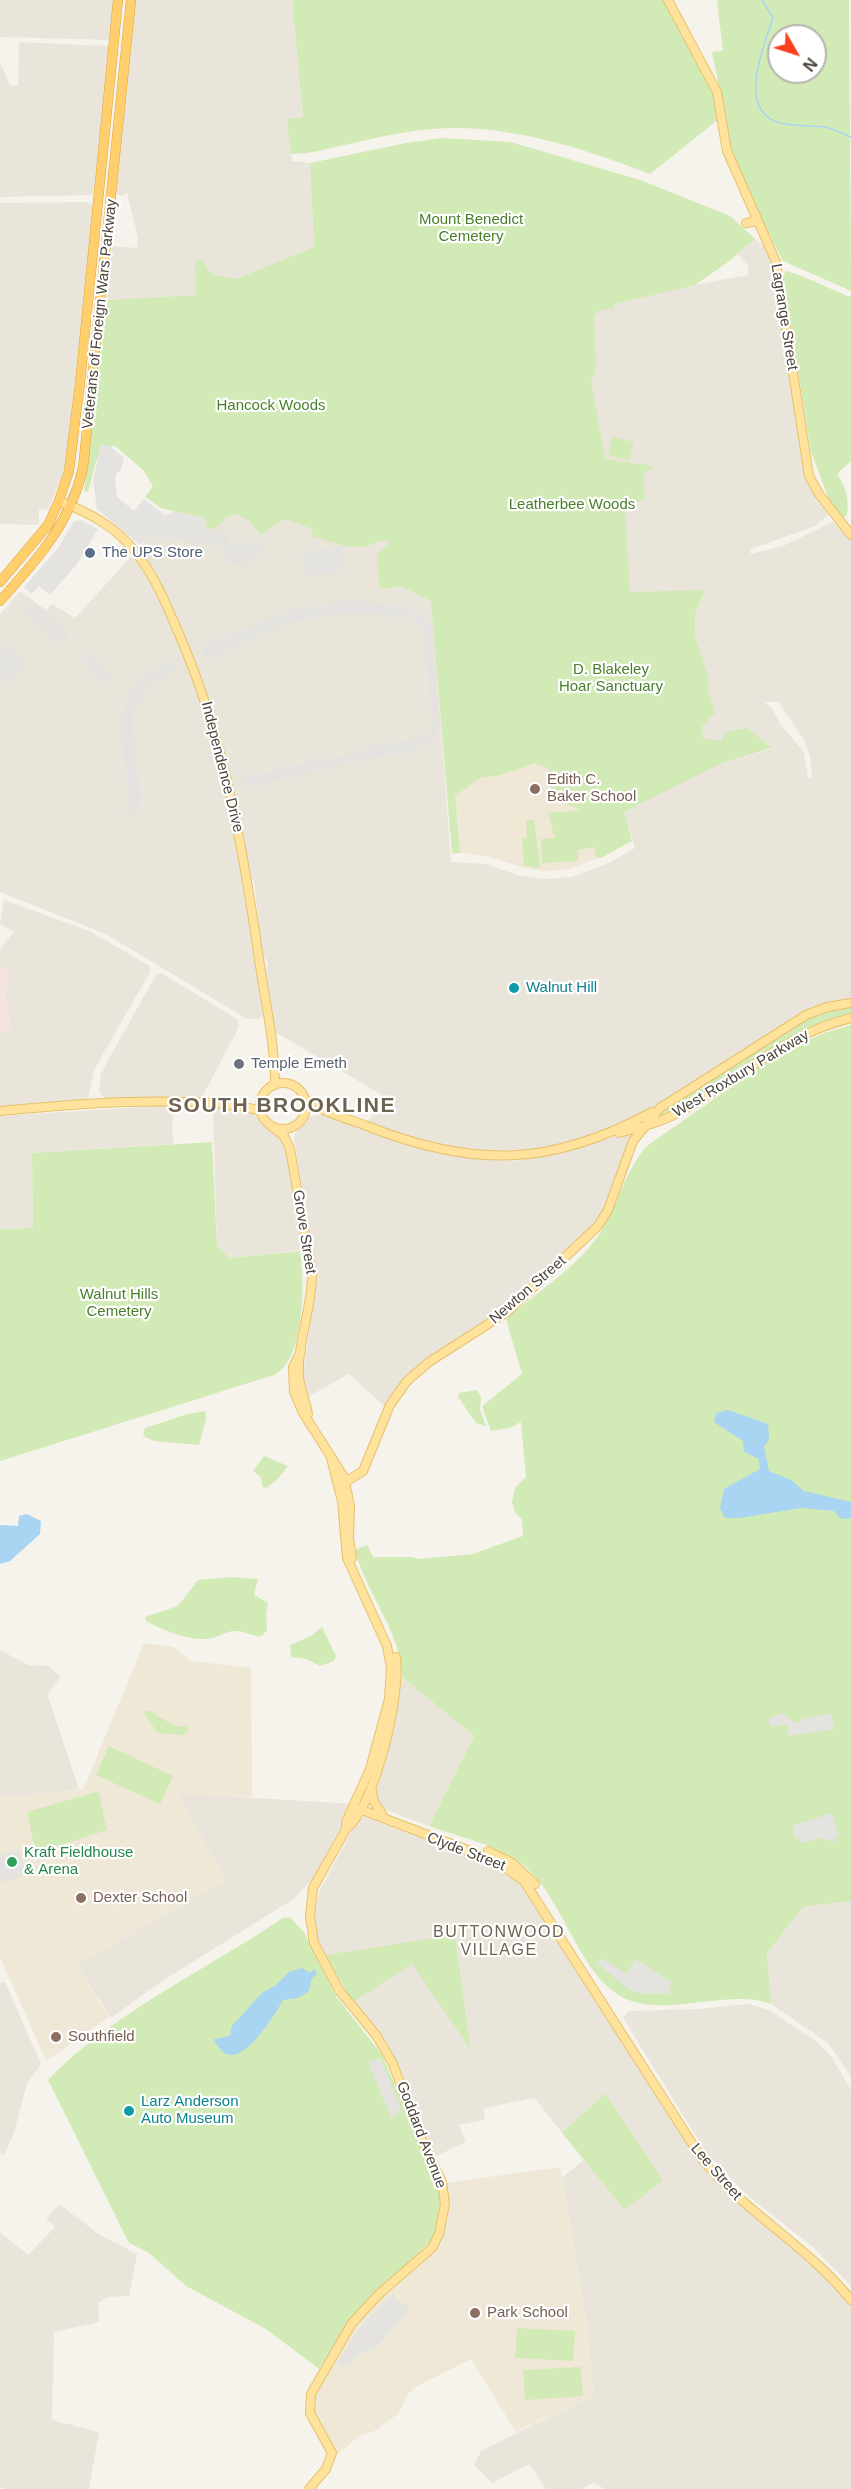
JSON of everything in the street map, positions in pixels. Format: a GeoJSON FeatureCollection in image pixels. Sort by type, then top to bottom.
{"type":"FeatureCollection","features":[{"type":"Feature","properties":{"kind":"highway","name":"Veterans of Foreign Wars Parkway"},"geometry":{"type":"LineString","coordinates":[[0,582],[41,534],[60,501],[72,454],[118,0]]}},
{"type":"Feature","properties":{"kind":"highway","name":"Veterans of Foreign Wars Parkway"},"geometry":{"type":"LineString","coordinates":[[1,599],[48,547],[72,506],[84,468],[131,0]]}},
{"type":"Feature","properties":{"kind":"main road","name":"Lagrange Street"},"geometry":{"type":"LineString","coordinates":[[668,0],[717,92],[726,148],[775,258],[809,476],[819,494],[851,535]]}},
{"type":"Feature","properties":{"kind":"main road"},"geometry":{"type":"LineString","coordinates":[[746,223],[753,222],[756,216]]}},
{"type":"Feature","properties":{"kind":"main road","name":"Independence Drive"},"geometry":{"type":"LineString","coordinates":[[60,501],[99,518],[127,543],[154,578],[191,659],[213,721],[231,794],[272,1040]]}},
{"type":"Feature","properties":{"kind":"main road","name":"Newton Street"},"geometry":{"type":"LineString","coordinates":[[342,1481],[359,1475],[366,1465],[390,1405],[407,1380],[429,1362],[507,1312],[598,1226],[608,1210],[628,1153],[642,1127],[660,1108],[806,1016],[827,1007],[851,1003]]}},
{"type":"Feature","properties":{"kind":"main road","name":"West Roxbury Parkway"},"geometry":{"type":"LineString","coordinates":[[305,1099],[325,1111],[429,1148],[485,1157],[522,1157],[642,1127],[682,1111],[791,1041],[851,1018]]}},
{"type":"Feature","properties":{"kind":"main road"},"geometry":{"type":"LineString","coordinates":[[272,1040],[279,1071],[287,1084]]}},
{"type":"Feature","properties":{"kind":"main road"},"geometry":{"type":"LineString","coordinates":[[272,1040],[275,1085]]}},
{"type":"Feature","properties":{"kind":"main road"},"geometry":{"type":"LineString","coordinates":[[233,1104],[262,1098],[275,1085],[287,1084],[298,1089],[305,1099],[304,1116]]}},
{"type":"Feature","properties":{"kind":"main road"},"geometry":{"type":"LineString","coordinates":[[262,1098],[261,1111],[270,1125],[282,1129],[295,1126],[304,1116],[325,1111]]}},
{"type":"Feature","properties":{"kind":"main road"},"geometry":{"type":"LineString","coordinates":[[0,1112],[136,1102],[233,1104],[261,1111]]}},
{"type":"Feature","properties":{"kind":"main road","name":"West Roxbury Parkway"},"geometry":{"type":"LineString","coordinates":[[595,1138],[660,1108]]}},
{"type":"Feature","properties":{"kind":"main road","name":"Newton Street"},"geometry":{"type":"LineString","coordinates":[[628,1153],[644,1133],[682,1111]]}},
{"type":"Feature","properties":{"kind":"main road","name":"Grove Street"},"geometry":{"type":"LineString","coordinates":[[270,1125],[284,1136],[290,1149],[312,1274],[299,1377],[308,1417]]}},
{"type":"Feature","properties":{"kind":"main road","name":"Grove Street"},"geometry":{"type":"LineString","coordinates":[[290,1149],[295,1126]]}},
{"type":"Feature","properties":{"kind":"main road","name":"Grove Street"},"geometry":{"type":"LineString","coordinates":[[301,1351],[295,1359],[292,1379],[300,1408],[308,1417],[332,1458],[342,1481]]}},
{"type":"Feature","properties":{"kind":"main road"},"geometry":{"type":"LineString","coordinates":[[342,1481],[352,1557],[392,1645],[398,1673],[393,1710],[371,1787],[358,1806]]}},
{"type":"Feature","properties":{"kind":"main road"},"geometry":{"type":"LineString","coordinates":[[342,1481],[347,1558],[387,1646],[392,1668],[387,1709],[358,1806]]}},
{"type":"Feature","properties":{"kind":"main road"},"geometry":{"type":"LineString","coordinates":[[371,1787],[374,1802],[382,1814]]}},
{"type":"Feature","properties":{"kind":"main road","name":"Clyde Street"},"geometry":{"type":"LineString","coordinates":[[358,1806],[497,1854],[524,1872],[539,1890],[615,2017]]}},
{"type":"Feature","properties":{"kind":"main road","name":"Clyde Street"},"geometry":{"type":"LineString","coordinates":[[358,1806],[494,1860],[520,1877],[537,1898],[615,2017]]}},
{"type":"Feature","properties":{"kind":"main road","name":"Goddard Avenue"},"geometry":{"type":"LineString","coordinates":[[309,2489],[326,2469],[332,2454],[311,2418],[308,2406],[311,2394],[352,2324],[380,2293],[432,2248],[442,2227],[445,2204],[442,2182],[424,2145],[392,2062],[376,2035],[344,1998],[316,1949],[310,1927],[313,1888],[358,1806]]}},
{"type":"Feature","properties":{"kind":"main road","name":"Lee Street"},"geometry":{"type":"LineString","coordinates":[[615,2017],[688,2128],[719,2170],[749,2201],[820,2258],[851,2291]]}},
{"type":"Feature","properties":{"kind":"main road","name":"Lee Street"},"geometry":{"type":"LineString","coordinates":[[615,2017],[683,2131],[713,2172],[745,2206],[816,2262],[851,2300]]}},
{"type":"Feature","properties":{"kind":"shaded area"},"geometry":{"type":"Polygon","coordinates":[[[0,0],[115,0],[110,40],[0,37],[0,0]]]}},
{"type":"Feature","properties":{"kind":"shaded area"},"geometry":{"type":"Polygon","coordinates":[[[135,0],[292,0],[303,118],[289,119],[287,123],[292,161],[310,163],[314,247],[236,279],[212,274],[201,260],[195,262],[197,295],[107,300],[111,246],[137,248],[138,238],[127,193],[121,196],[117,194],[115,185],[135,0]]]}},
{"type":"Feature","properties":{"kind":"shaded area"},"geometry":{"type":"Polygon","coordinates":[[[19,42],[110,48],[93,195],[0,197],[0,62],[10,85],[18,86],[19,42]]]}},
{"type":"Feature","properties":{"kind":"shaded area"},"geometry":{"type":"Polygon","coordinates":[[[87,202],[93,205],[66,466],[48,510],[39,509],[39,525],[0,524],[0,203],[87,202]]]}},
{"type":"Feature","properties":{"kind":"shaded area"},"geometry":{"type":"Polygon","coordinates":[[[755,239],[765,247],[773,263],[808,484],[828,515],[815,526],[751,549],[750,554],[783,546],[833,522],[851,540],[851,1000],[812,1009],[656,1107],[627,1122],[583,1138],[528,1152],[495,1154],[444,1149],[369,1122],[382,1095],[275,1032],[265,974],[268,962],[262,955],[254,880],[243,881],[263,1017],[258,1019],[247,1019],[106,934],[0,892],[0,614],[20,591],[46,610],[52,604],[75,618],[180,503],[431,508],[433,617],[451,862],[486,864],[521,876],[546,879],[572,877],[609,863],[635,848],[624,812],[722,763],[771,749],[747,728],[725,732],[722,741],[703,738],[702,727],[715,713],[708,690],[709,679],[695,637],[695,616],[705,591],[630,599],[624,495],[634,463],[606,465],[590,377],[592,310],[673,289],[748,275],[748,266],[738,254],[755,239]],[[764,702],[771,707],[781,725],[804,752],[808,778],[812,778],[810,756],[803,738],[779,702],[764,702]]]}},
{"type":"Feature","properties":{"kind":"shaded area"},"geometry":{"type":"Polygon","coordinates":[[[101,444],[111,447],[124,458],[115,481],[117,497],[134,511],[144,499],[165,515],[174,513],[205,518],[204,529],[229,532],[228,543],[259,542],[263,546],[251,556],[250,565],[225,564],[227,555],[218,544],[149,537],[140,545],[97,509],[93,480],[101,444]]]}},
{"type":"Feature","properties":{"kind":"shaded area"},"geometry":{"type":"Polygon","coordinates":[[[81,520],[98,529],[77,564],[50,595],[39,586],[32,594],[24,587],[58,548],[74,521],[81,520]]]}},
{"type":"Feature","properties":{"kind":"shaded area"},"geometry":{"type":"Polygon","coordinates":[[[317,547],[330,549],[341,547],[343,572],[307,575],[302,555],[317,547]]]}},
{"type":"Feature","properties":{"kind":"shaded area"},"geometry":{"type":"Polygon","coordinates":[[[349,600],[401,606],[425,618],[429,624],[432,629],[439,727],[435,739],[420,747],[420,750],[363,759],[245,788],[242,778],[322,758],[323,761],[330,755],[331,758],[371,749],[371,746],[425,739],[429,735],[432,726],[424,632],[415,620],[370,613],[333,614],[292,622],[206,659],[201,647],[284,612],[349,600]]]}},
{"type":"Feature","properties":{"kind":"shaded area"},"geometry":{"type":"Polygon","coordinates":[[[32,601],[69,636],[61,645],[24,610],[32,601]]]}},
{"type":"Feature","properties":{"kind":"shaded area"},"geometry":{"type":"Polygon","coordinates":[[[6,645],[25,663],[7,682],[0,675],[0,652],[6,645]]]}},
{"type":"Feature","properties":{"kind":"shaded area"},"geometry":{"type":"Polygon","coordinates":[[[89,654],[101,664],[112,681],[102,687],[91,671],[81,664],[89,654]]]}},
{"type":"Feature","properties":{"kind":"shaded area"},"geometry":{"type":"Polygon","coordinates":[[[173,659],[177,670],[148,687],[134,713],[132,726],[141,799],[137,814],[126,811],[129,797],[120,727],[122,714],[132,688],[143,676],[173,659]]]}},
{"type":"Feature","properties":{"kind":"shaded area","name":"Edith C. Baker School"},"geometry":{"type":"Polygon","coordinates":[[[547,738],[626,817],[605,855],[571,869],[544,871],[524,868],[486,856],[460,853],[449,745],[547,738]]]}},
{"type":"Feature","properties":{"kind":"shaded area"},"geometry":{"type":"Polygon","coordinates":[[[4,900],[89,931],[150,966],[150,972],[94,1070],[88,1100],[0,1108],[0,1031],[11,1030],[5,992],[10,974],[0,966],[0,949],[14,932],[0,924],[4,900]]]}},
{"type":"Feature","properties":{"kind":"shaded area"},"geometry":{"type":"Polygon","coordinates":[[[0,966],[10,974],[5,992],[11,1030],[0,1031],[0,966]]]}},
{"type":"Feature","properties":{"kind":"shaded area"},"geometry":{"type":"Polygon","coordinates":[[[161,973],[237,1019],[239,1027],[201,1099],[105,1098],[99,1091],[101,1073],[156,975],[161,973]]]}},
{"type":"Feature","properties":{"kind":"shaded area"},"geometry":{"type":"Polygon","coordinates":[[[172,1105],[173,1144],[32,1153],[33,1228],[0,1229],[0,1116],[172,1105]]]}},
{"type":"Feature","properties":{"kind":"shaded area"},"geometry":{"type":"Polygon","coordinates":[[[213,1108],[251,1111],[265,1127],[284,1140],[303,1250],[230,1258],[217,1246],[213,1108]]]}},
{"type":"Feature","properties":{"kind":"shaded area"},"geometry":{"type":"Polygon","coordinates":[[[327,1114],[434,1153],[482,1160],[514,1161],[543,1156],[622,1134],[630,1136],[631,1139],[602,1217],[495,1317],[416,1367],[400,1384],[385,1407],[349,1374],[306,1398],[303,1376],[311,1316],[313,1260],[294,1139],[296,1131],[306,1119],[314,1115],[327,1114]]]}},
{"type":"Feature","properties":{"kind":"shaded area"},"geometry":{"type":"Polygon","coordinates":[[[144,1643],[173,1647],[191,1661],[251,1668],[252,1797],[176,1794],[226,1880],[76,1965],[109,2017],[46,2061],[0,1957],[0,1798],[83,1790],[144,1643]]]}},
{"type":"Feature","properties":{"kind":"shaded area"},"geometry":{"type":"Polygon","coordinates":[[[0,1650],[28,1665],[49,1666],[61,1677],[47,1694],[79,1790],[0,1798],[0,1650]]]}},
{"type":"Feature","properties":{"kind":"shaded area"},"geometry":{"type":"Polygon","coordinates":[[[402,1677],[474,1736],[429,1826],[381,1808],[377,1804],[374,1790],[397,1709],[402,1677]]]}},
{"type":"Feature","properties":{"kind":"shaded area"},"geometry":{"type":"Polygon","coordinates":[[[783,1714],[796,1723],[805,1718],[831,1714],[835,1729],[788,1736],[787,1724],[771,1727],[768,1721],[772,1716],[783,1714]]]}},
{"type":"Feature","properties":{"kind":"shaded area"},"geometry":{"type":"Polygon","coordinates":[[[176,1793],[353,1804],[312,1880],[292,1900],[159,1983],[111,2018],[76,1965],[226,1880],[176,1793]]]}},
{"type":"Feature","properties":{"kind":"shaded area"},"geometry":{"type":"Polygon","coordinates":[[[832,1813],[839,1835],[836,1836],[834,1843],[821,1838],[801,1843],[799,1838],[796,1839],[792,1826],[832,1813]]]}},
{"type":"Feature","properties":{"kind":"shaded area"},"geometry":{"type":"Polygon","coordinates":[[[365,1817],[511,1871],[523,1881],[711,2171],[804,2253],[851,2303],[851,2489],[604,2489],[594,2482],[582,2489],[546,2489],[529,2464],[492,2483],[474,2465],[481,2451],[593,2395],[587,2324],[562,2178],[585,2159],[589,2164],[663,2180],[605,2093],[562,2133],[535,2098],[484,2108],[485,2120],[459,2125],[466,2142],[434,2157],[398,2066],[351,2003],[412,1964],[471,2048],[455,1936],[322,1956],[312,1922],[319,1892],[357,1821],[365,1817]]]}},
{"type":"Feature","properties":{"kind":"shaded area"},"geometry":{"type":"Polygon","coordinates":[[[19,1850],[27,1874],[0,1883],[0,1855],[19,1850]]]}},
{"type":"Feature","properties":{"kind":"shaded area"},"geometry":{"type":"Polygon","coordinates":[[[851,1901],[851,2077],[828,2043],[771,2004],[767,1953],[803,1907],[851,1901]]]}},
{"type":"Feature","properties":{"kind":"shaded area"},"geometry":{"type":"Polygon","coordinates":[[[602,1958],[626,1974],[636,1959],[672,1983],[668,1994],[640,1993],[627,1988],[597,1963],[602,1958]]]}},
{"type":"Feature","properties":{"kind":"shaded area"},"geometry":{"type":"Polygon","coordinates":[[[5,1982],[41,2064],[27,2084],[14,2133],[4,2155],[0,2152],[0,1983],[5,1982]]]}},
{"type":"Feature","properties":{"kind":"shaded area"},"geometry":{"type":"Polygon","coordinates":[[[748,2004],[769,2010],[816,2041],[831,2056],[851,2090],[851,2286],[813,2247],[748,2196],[707,2154],[623,2018],[629,2011],[699,2009],[748,2004]]]}},
{"type":"Feature","properties":{"kind":"shaded area"},"geometry":{"type":"Polygon","coordinates":[[[380,2058],[401,2109],[392,2119],[368,2062],[380,2058]]]}},
{"type":"Feature","properties":{"kind":"shaded area","name":"Park School"},"geometry":{"type":"Polygon","coordinates":[[[560,2167],[587,2324],[593,2395],[516,2432],[471,2359],[417,2386],[409,2393],[398,2414],[373,2432],[359,2436],[338,2454],[314,2416],[314,2396],[360,2319],[389,2290],[424,2262],[437,2246],[448,2217],[446,2183],[560,2167]]]}},
{"type":"Feature","properties":{"kind":"shaded area"},"geometry":{"type":"Polygon","coordinates":[[[59,2204],[100,2235],[137,2254],[129,2296],[107,2297],[98,2303],[99,2322],[54,2332],[52,2420],[99,2432],[89,2489],[6,2489],[0,2487],[0,2232],[28,2255],[55,2227],[46,2219],[59,2204]]]}},
{"type":"Feature","properties":{"kind":"shaded area"},"geometry":{"type":"Polygon","coordinates":[[[392,2294],[410,2309],[375,2349],[357,2355],[350,2366],[346,2364],[343,2368],[336,2364],[366,2320],[392,2294]]]}},
{"type":"Feature","properties":{"kind":"green space"},"geometry":{"type":"Polygon","coordinates":[[[292,0],[664,0],[712,89],[719,119],[650,174],[598,155],[543,140],[516,134],[460,128],[402,133],[308,153],[291,154],[288,119],[303,117],[292,0]]]}},
{"type":"Feature","properties":{"kind":"green space"},"geometry":{"type":"Polygon","coordinates":[[[717,0],[849,0],[851,291],[783,261],[745,187],[731,146],[712,52],[723,51],[717,0]]]}},
{"type":"Feature","properties":{"kind":"green space"},"geometry":{"type":"Polygon","coordinates":[[[443,138],[511,142],[643,181],[730,216],[755,239],[727,263],[695,285],[623,302],[613,305],[615,308],[598,311],[594,316],[596,371],[591,380],[605,459],[654,466],[643,475],[645,499],[625,509],[630,592],[705,590],[695,616],[695,637],[709,679],[708,690],[715,713],[702,727],[703,738],[722,741],[725,732],[747,728],[772,748],[722,763],[624,812],[632,841],[601,858],[597,858],[594,847],[578,850],[578,861],[542,863],[541,839],[555,838],[548,813],[582,810],[552,798],[549,769],[535,763],[500,775],[480,778],[455,796],[460,853],[452,854],[431,601],[401,586],[382,589],[379,587],[377,555],[391,541],[380,541],[363,547],[344,545],[312,536],[313,529],[288,520],[280,521],[261,535],[248,520],[235,514],[227,517],[214,529],[207,528],[205,518],[161,508],[145,497],[153,486],[143,470],[115,446],[104,447],[100,452],[88,491],[84,492],[107,300],[196,295],[195,262],[201,259],[212,274],[236,279],[314,247],[310,163],[406,143],[443,138]]]}},
{"type":"Feature","properties":{"kind":"green space"},"geometry":{"type":"Polygon","coordinates":[[[786,271],[851,297],[851,461],[837,474],[846,494],[848,506],[846,517],[842,517],[831,505],[811,452],[783,276],[786,271]]]}},
{"type":"Feature","properties":{"kind":"green space"},"geometry":{"type":"Polygon","coordinates":[[[612,437],[634,442],[629,461],[608,455],[612,437]]]}},
{"type":"Feature","properties":{"kind":"green space"},"geometry":{"type":"Polygon","coordinates":[[[526,820],[534,820],[540,866],[537,868],[524,865],[522,838],[527,838],[526,820]]]}},
{"type":"Feature","properties":{"kind":"green space"},"geometry":{"type":"Polygon","coordinates":[[[851,1005],[851,1016],[832,1020],[684,1107],[658,1118],[665,1109],[778,1035],[802,1022],[851,1005]]]}},
{"type":"Feature","properties":{"kind":"green space"},"geometry":{"type":"Polygon","coordinates":[[[851,1025],[851,1901],[803,1907],[767,1953],[771,2004],[735,1999],[674,2005],[636,2002],[619,1995],[591,1968],[548,1894],[522,1864],[489,1846],[429,1826],[474,1736],[402,1677],[396,1644],[360,1566],[355,1550],[367,1545],[373,1557],[419,1559],[473,1554],[523,1536],[522,1520],[515,1512],[512,1502],[515,1488],[526,1477],[521,1422],[510,1428],[491,1431],[482,1406],[522,1374],[506,1319],[569,1268],[591,1245],[607,1222],[627,1177],[639,1155],[647,1146],[777,1055],[824,1033],[851,1025]]]}},
{"type":"Feature","properties":{"kind":"green space","name":"Walnut Hills Cemetery"},"geometry":{"type":"Polygon","coordinates":[[[212,1142],[217,1246],[230,1258],[300,1251],[302,1299],[300,1319],[292,1354],[284,1367],[274,1375],[0,1461],[0,1229],[33,1228],[32,1153],[212,1142]]]}},
{"type":"Feature","properties":{"kind":"green space"},"geometry":{"type":"Polygon","coordinates":[[[477,1390],[481,1397],[480,1410],[486,1426],[476,1423],[458,1397],[459,1393],[477,1390]]]}},
{"type":"Feature","properties":{"kind":"green space"},"geometry":{"type":"Polygon","coordinates":[[[205,1411],[206,1419],[199,1445],[154,1441],[143,1436],[145,1428],[205,1411]]]}},
{"type":"Feature","properties":{"kind":"green space"},"geometry":{"type":"Polygon","coordinates":[[[264,1456],[288,1466],[276,1481],[266,1488],[262,1486],[261,1477],[253,1471],[264,1456]]]}},
{"type":"Feature","properties":{"kind":"green space"},"geometry":{"type":"Polygon","coordinates":[[[234,1577],[258,1579],[254,1595],[268,1603],[267,1630],[262,1636],[235,1631],[213,1638],[196,1639],[169,1632],[146,1621],[145,1617],[178,1606],[198,1580],[234,1577]]]}},
{"type":"Feature","properties":{"kind":"green space"},"geometry":{"type":"Polygon","coordinates":[[[322,1627],[336,1656],[334,1661],[320,1666],[306,1659],[291,1657],[290,1645],[311,1636],[322,1627]]]}},
{"type":"Feature","properties":{"kind":"green space"},"geometry":{"type":"Polygon","coordinates":[[[142,1711],[149,1711],[175,1726],[188,1727],[188,1732],[182,1735],[158,1733],[142,1711]]]}},
{"type":"Feature","properties":{"kind":"green space"},"geometry":{"type":"Polygon","coordinates":[[[109,1746],[173,1776],[160,1804],[96,1775],[109,1746]]]}},
{"type":"Feature","properties":{"kind":"green space"},"geometry":{"type":"Polygon","coordinates":[[[99,1793],[107,1830],[61,1845],[35,1849],[27,1812],[99,1793]]]}},
{"type":"Feature","properties":{"kind":"green space"},"geometry":{"type":"Polygon","coordinates":[[[290,1917],[304,1932],[336,1996],[382,2055],[437,2182],[440,2197],[438,2220],[430,2242],[358,2310],[319,2369],[266,2329],[186,2286],[149,2253],[129,2243],[48,2080],[73,2056],[130,2013],[283,1918],[290,1917]]]}},
{"type":"Feature","properties":{"kind":"green space"},"geometry":{"type":"Polygon","coordinates":[[[455,1935],[471,2050],[412,1964],[353,2002],[325,1955],[455,1935]]]}},
{"type":"Feature","properties":{"kind":"green space"},"geometry":{"type":"Polygon","coordinates":[[[605,2093],[663,2180],[625,2210],[562,2133],[605,2093]]]}},
{"type":"Feature","properties":{"kind":"green space"},"geometry":{"type":"Polygon","coordinates":[[[517,2328],[575,2331],[573,2361],[515,2358],[517,2328]]]}},
{"type":"Feature","properties":{"kind":"green space"},"geometry":{"type":"Polygon","coordinates":[[[581,2367],[583,2396],[525,2400],[523,2370],[581,2367]]]}},
{"type":"Feature","properties":{"kind":"water"},"geometry":{"type":"Polygon","coordinates":[[[728,1410],[768,1424],[769,1439],[764,1447],[769,1471],[791,1480],[804,1491],[851,1502],[851,1518],[841,1519],[834,1511],[801,1508],[740,1518],[725,1518],[720,1508],[724,1489],[760,1469],[759,1459],[744,1452],[743,1441],[714,1422],[716,1413],[728,1410]]]}},
{"type":"Feature","properties":{"kind":"water"},"geometry":{"type":"Polygon","coordinates":[[[27,1514],[41,1521],[40,1534],[10,1561],[0,1564],[0,1525],[18,1526],[19,1516],[27,1514]]]}},
{"type":"Feature","properties":{"kind":"water"},"geometry":{"type":"Polygon","coordinates":[[[302,1968],[310,1973],[314,1969],[317,1974],[312,1978],[309,1991],[298,1998],[283,2000],[265,2028],[247,2048],[238,2054],[229,2055],[221,2050],[214,2039],[230,2036],[232,2026],[262,1993],[276,1985],[289,1972],[302,1968]]]}},
{"type":"Feature","properties":{"kind":"waterway"},"geometry":{"type":"LineString","coordinates":[[762,0],[773,18],[757,73],[756,88],[763,113],[780,123],[825,127],[851,137]]}},
{"type":"Feature","properties":{"kind":"place","name":"The UPS Store"},"geometry":{"type":"Point","coordinates":[90,553]}},
{"type":"Feature","properties":{"kind":"place","name":"Edith C. Baker School"},"geometry":{"type":"Point","coordinates":[535,789]}},
{"type":"Feature","properties":{"kind":"place","name":"Walnut Hill"},"geometry":{"type":"Point","coordinates":[514,988]}},
{"type":"Feature","properties":{"kind":"place","name":"Temple Emeth"},"geometry":{"type":"Point","coordinates":[239,1064]}},
{"type":"Feature","properties":{"kind":"place","name":"Kraft Fieldhouse & Arena"},"geometry":{"type":"Point","coordinates":[12,1862]}},
{"type":"Feature","properties":{"kind":"place","name":"Dexter School"},"geometry":{"type":"Point","coordinates":[81,1898]}},
{"type":"Feature","properties":{"kind":"place","name":"Southfield"},"geometry":{"type":"Point","coordinates":[56,2037]}},
{"type":"Feature","properties":{"kind":"place","name":"Larz Anderson Auto Museum"},"geometry":{"type":"Point","coordinates":[129,2111]}},
{"type":"Feature","properties":{"kind":"place","name":"Park School"},"geometry":{"type":"Point","coordinates":[475,2313]}},
{"type":"Feature","properties":{"kind":"district","name":"SOUTH BROOKLINE"},"geometry":{"type":"Point","coordinates":[282,1106]}},
{"type":"Feature","properties":{"kind":"district","name":"BUTTONWOOD VILLAGE"},"geometry":{"type":"Point","coordinates":[499,1942]}},
{"type":"Feature","properties":{"kind":"park label","name":"Mount Benedict Cemetery"},"geometry":{"type":"Point","coordinates":[471,228]}},
{"type":"Feature","properties":{"kind":"park label","name":"Hancock Woods"},"geometry":{"type":"Point","coordinates":[271,406]}},
{"type":"Feature","properties":{"kind":"park label","name":"Leatherbee Woods"},"geometry":{"type":"Point","coordinates":[572,505]}},
{"type":"Feature","properties":{"kind":"park label","name":"D. Blakeley Hoar Sanctuary"},"geometry":{"type":"Point","coordinates":[611,678]}}]}
